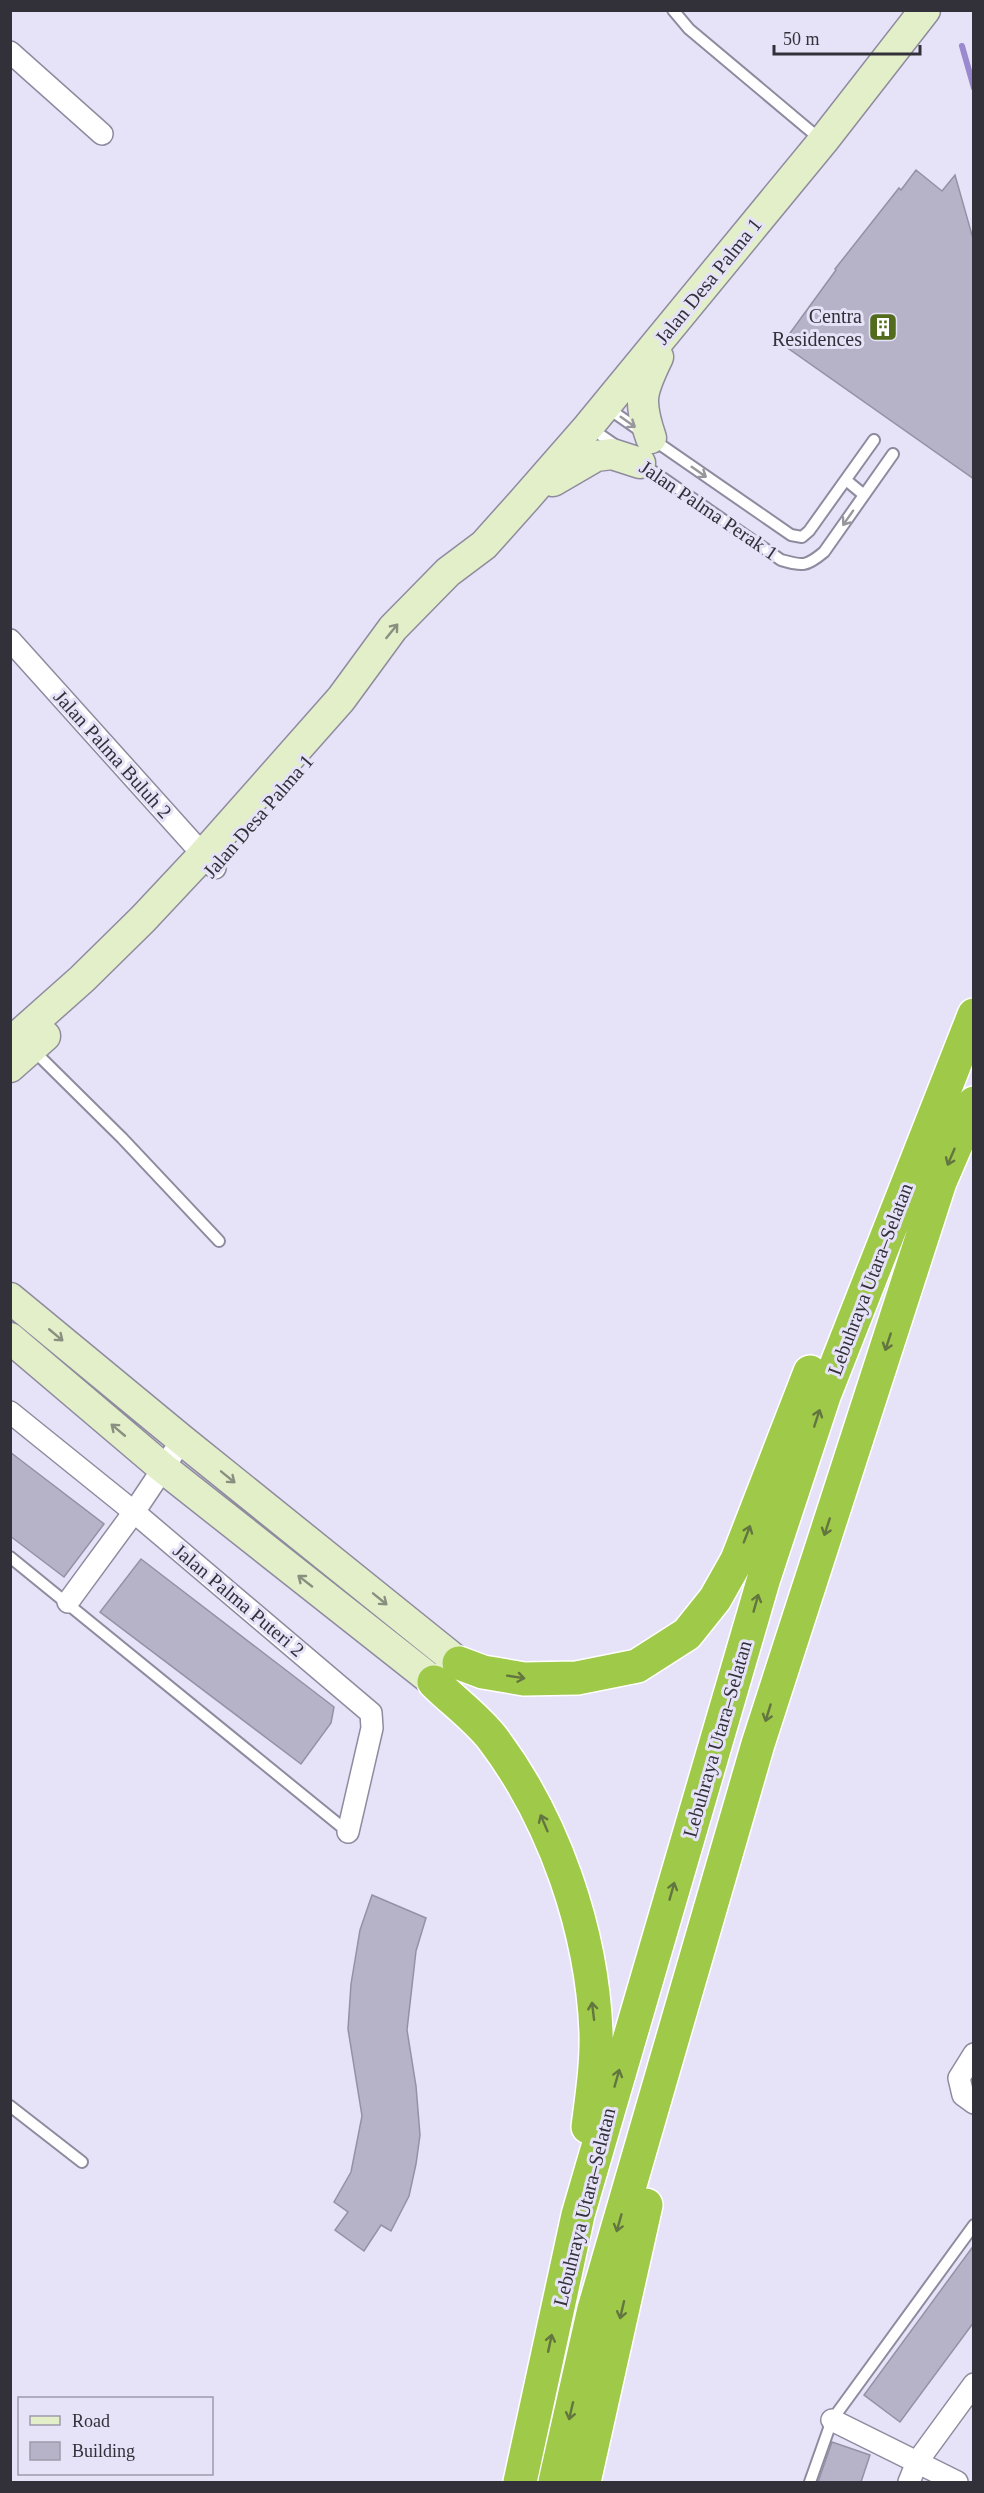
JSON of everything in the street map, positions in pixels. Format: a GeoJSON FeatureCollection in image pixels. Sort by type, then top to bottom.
{"type":"FeatureCollection","features":[{"type":"Feature","properties":{"kind":"highway"},"geometry":{"type":"LineString","coordinates":[[459,1663],[483,1672],[524,1679],[577,1678],[637,1666],[687,1634],[694,1626],[715,1599],[737,1560],[916,1102],[940,1054],[974,1008]]}},
{"type":"Feature","properties":{"kind":"highway","name":"Lebuhraya Utara–Selatan"},"geometry":{"type":"LineString","coordinates":[[520,2482],[578,2215],[771,1555],[824,1396],[974,1015]]}},
{"type":"Feature","properties":{"kind":"highway","name":"Lebuhraya Utara–Selatan"},"geometry":{"type":"LineString","coordinates":[[555,2482],[594,2309],[758,1744],[940,1182],[974,1103]]}},
{"type":"Feature","properties":{"kind":"highway"},"geometry":{"type":"LineString","coordinates":[[434,1682],[492,1738],[541,1815],[570,1887],[588,1967],[596,2032],[578,2215]]}},
{"type":"Feature","properties":{"kind":"highway"},"geometry":{"type":"LineString","coordinates":[[584,2482],[718,1884]]}},
{"type":"Feature","properties":{"kind":"street","name":"Jalan Desa Palma 1"},"geometry":{"type":"LineString","coordinates":[[18,1053],[139,949],[209,861],[462,581],[484,545],[597,417],[823,141],[925,10]]}},
{"type":"Feature","properties":{"kind":"street"},"geometry":{"type":"LineString","coordinates":[[10,52],[102,134]]}},
{"type":"Feature","properties":{"kind":"street"},"geometry":{"type":"LineString","coordinates":[[526,498],[596,456],[646,451],[642,400],[644,386],[679,317]]}},
{"type":"Feature","properties":{"kind":"street","name":"Jalan Palma Buluh 2"},"geometry":{"type":"LineString","coordinates":[[10,640],[209,861]]}},
{"type":"Feature","properties":{"kind":"street"},"geometry":{"type":"LineString","coordinates":[[10,1298],[459,1663]]}},
{"type":"Feature","properties":{"kind":"street"},"geometry":{"type":"LineString","coordinates":[[10,1338],[163,1468],[434,1682]]}},
{"type":"Feature","properties":{"kind":"street","name":"Jalan Palma Puteri 2"},"geometry":{"type":"LineString","coordinates":[[10,1412],[134,1512],[371,1713],[372,1728],[348,1832]]}},
{"type":"Feature","properties":{"kind":"street"},"geometry":{"type":"LineString","coordinates":[[68,1602],[134,1512],[182,1440]]}},
{"type":"Feature","properties":{"kind":"street"},"geometry":{"type":"LineString","coordinates":[[971,2101],[963,2095],[959,2078],[974,2054]]}},
{"type":"Feature","properties":{"kind":"street"},"geometry":{"type":"LineString","coordinates":[[909,2482],[916,2462],[974,2384]]}},
{"type":"Feature","properties":{"kind":"street"},"geometry":{"type":"LineString","coordinates":[[832,2420],[957,2482]]}},
{"type":"Feature","properties":{"kind":"lane"},"geometry":{"type":"LineString","coordinates":[[673,10],[689,29],[823,141]]}},
{"type":"Feature","properties":{"kind":"lane","name":"Jalan Palma Perak 1"},"geometry":{"type":"LineString","coordinates":[[597,417],[646,451],[781,560],[799,565],[810,564],[824,552],[892,454]]}},
{"type":"Feature","properties":{"kind":"lane","name":"Jalan Palma Perak 1"},"geometry":{"type":"LineString","coordinates":[[597,417],[646,451],[790,535],[802,537],[874,440]]}},
{"type":"Feature","properties":{"kind":"lane"},"geometry":{"type":"LineString","coordinates":[[846,480],[864,495]]}},
{"type":"Feature","properties":{"kind":"lane"},"geometry":{"type":"LineString","coordinates":[[18,1053],[122,1138],[219,1241]]}},
{"type":"Feature","properties":{"kind":"lane"},"geometry":{"type":"LineString","coordinates":[[10,1557],[348,1832]]}},
{"type":"Feature","properties":{"kind":"lane"},"geometry":{"type":"LineString","coordinates":[[10,2106],[82,2162]]}},
{"type":"Feature","properties":{"kind":"lane"},"geometry":{"type":"LineString","coordinates":[[810,2482],[832,2420],[974,2225]]}},
{"type":"Feature","properties":{"kind":"building","name":"Centra Residences"},"geometry":{"type":"Polygon","coordinates":[[[916,170],[942,191],[955,175],[974,242],[974,479],[782,344],[835,269],[916,170]]]}},
{"type":"Feature","properties":{"kind":"building"},"geometry":{"type":"Polygon","coordinates":[[[10,1452],[104,1524],[64,1577],[10,1536],[10,1452]]]}},
{"type":"Feature","properties":{"kind":"building"},"geometry":{"type":"Polygon","coordinates":[[[141,1559],[334,1707],[331,1723],[301,1764],[100,1612],[141,1559]]]}},
{"type":"Feature","properties":{"kind":"building"},"geometry":{"type":"Polygon","coordinates":[[[372,1895],[426,1918],[416,1951],[407,2030],[416,2086],[420,2135],[416,2164],[409,2196],[391,2231],[381,2225],[364,2251],[335,2230],[348,2212],[334,2202],[351,2172],[362,2116],[348,2029],[351,1984],[360,1930],[372,1895]]]}},
{"type":"Feature","properties":{"kind":"building"},"geometry":{"type":"Polygon","coordinates":[[[974,2245],[974,2322],[900,2422],[864,2395],[974,2245]]]}},
{"type":"Feature","properties":{"kind":"building"},"geometry":{"type":"Polygon","coordinates":[[[832,2442],[870,2455],[861,2482],[818,2482],[832,2442]]]}},
{"type":"Feature","properties":{"kind":"waterway"},"geometry":{"type":"LineString","coordinates":[[962,46],[974,88]]}},
{"type":"Feature","properties":{"kind":"place","name":"Centra Residences"},"geometry":{"type":"Point","coordinates":[883,327]}}]}
